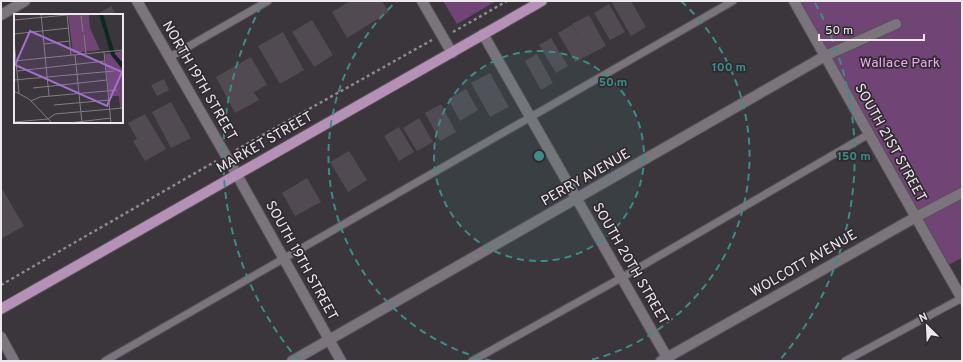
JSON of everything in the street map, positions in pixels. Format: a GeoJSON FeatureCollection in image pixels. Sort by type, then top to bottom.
{"type":"FeatureCollection","features":[{"type":"Feature","properties":{"kind":"main road","name":"MARKET STREET"},"geometry":{"type":"LineString","coordinates":[[1,308],[542,1]]}},
{"type":"Feature","properties":{"kind":"street"},"geometry":{"type":"LineString","coordinates":[[1,15],[25,1]]}},
{"type":"Feature","properties":{"kind":"street","name":"NORTH 19TH STREET"},"geometry":{"type":"LineString","coordinates":[[137,1],[237,174]]}},
{"type":"Feature","properties":{"kind":"street"},"geometry":{"type":"LineString","coordinates":[[422,1],[452,53]]}},
{"type":"Feature","properties":{"kind":"street","name":"SOUTH 21ST STREET"},"geometry":{"type":"LineString","coordinates":[[794,1],[962,299]]}},
{"type":"Feature","properties":{"kind":"street","name":"PERRY AVENUE"},"geometry":{"type":"LineString","coordinates":[[292,361],[825,56],[896,24]]}},
{"type":"Feature","properties":{"kind":"street","name":"SOUTH 20TH STREET"},"geometry":{"type":"LineString","coordinates":[[484,34],[666,360]]}},
{"type":"Feature","properties":{"kind":"street","name":"SOUTH 19TH STREET"},"geometry":{"type":"LineString","coordinates":[[237,174],[341,361]]}},
{"type":"Feature","properties":{"kind":"street","name":"WOLCOTT AVENUE"},"geometry":{"type":"LineString","coordinates":[[666,360],[916,217],[962,193]]}},
{"type":"Feature","properties":{"kind":"street"},"geometry":{"type":"LineString","coordinates":[[1,337],[14,361]]}},
{"type":"Feature","properties":{"kind":"lane"},"geometry":{"type":"LineString","coordinates":[[170,57],[268,1]]}},
{"type":"Feature","properties":{"kind":"lane"},"geometry":{"type":"LineString","coordinates":[[105,361],[733,1]]}},
{"type":"Feature","properties":{"kind":"lane"},"geometry":{"type":"LineString","coordinates":[[472,361],[621,278],[869,134]]}},
{"type":"Feature","properties":{"kind":"lane"},"geometry":{"type":"LineString","coordinates":[[845,361],[962,299]]}},
{"type":"Feature","properties":{"kind":"path"},"geometry":{"type":"LineString","coordinates":[[1,285],[427,42],[454,31],[507,1]]}},
{"type":"Feature","properties":{"kind":"green space"},"geometry":{"type":"Polygon","coordinates":[[[443,1],[496,1],[457,24],[443,1]]]}},
{"type":"Feature","properties":{"kind":"green space","name":"Wallace Park"},"geometry":{"type":"Polygon","coordinates":[[[794,1],[962,1],[962,258],[944,267],[794,1]]]}},
{"type":"Feature","properties":{"kind":"building"},"geometry":{"type":"Polygon","coordinates":[[[350,1],[382,1],[389,12],[347,38],[332,12],[350,1]]]}},
{"type":"Feature","properties":{"kind":"building"},"geometry":{"type":"Polygon","coordinates":[[[615,1],[631,1],[646,27],[631,36],[612,3],[615,1]]]}},
{"type":"Feature","properties":{"kind":"building"},"geometry":{"type":"Polygon","coordinates":[[[609,4],[625,32],[610,40],[594,13],[609,4]]]}},
{"type":"Feature","properties":{"kind":"building"},"geometry":{"type":"Polygon","coordinates":[[[111,6],[115,14],[98,14],[111,6]]]}},
{"type":"Feature","properties":{"kind":"building"},"geometry":{"type":"Polygon","coordinates":[[[589,15],[606,46],[575,62],[558,33],[572,25],[580,39],[572,24],[589,15]]]}},
{"type":"Feature","properties":{"kind":"building"},"geometry":{"type":"Polygon","coordinates":[[[312,20],[333,55],[314,67],[292,32],[312,20]]]}},
{"type":"Feature","properties":{"kind":"building"},"geometry":{"type":"Polygon","coordinates":[[[283,32],[304,70],[280,84],[258,46],[283,32]]]}},
{"type":"Feature","properties":{"kind":"building"},"geometry":{"type":"Polygon","coordinates":[[[551,38],[568,66],[556,73],[539,45],[551,38]]]}},
{"type":"Feature","properties":{"kind":"building"},"geometry":{"type":"Polygon","coordinates":[[[537,54],[553,83],[541,90],[525,61],[537,54]]]}},
{"type":"Feature","properties":{"kind":"building"},"geometry":{"type":"Polygon","coordinates":[[[251,57],[267,85],[254,92],[259,100],[235,113],[216,77],[251,57]]]}},
{"type":"Feature","properties":{"kind":"building"},"geometry":{"type":"Polygon","coordinates":[[[490,73],[509,107],[490,117],[471,83],[490,73]]]}},
{"type":"Feature","properties":{"kind":"building"},"geometry":{"type":"Polygon","coordinates":[[[164,79],[169,90],[157,96],[151,85],[164,79]]]}},
{"type":"Feature","properties":{"kind":"building"},"geometry":{"type":"Polygon","coordinates":[[[466,89],[478,110],[460,121],[448,99],[466,89]]]}},
{"type":"Feature","properties":{"kind":"building"},"geometry":{"type":"Polygon","coordinates":[[[171,102],[191,138],[171,148],[152,112],[171,102]]]}},
{"type":"Feature","properties":{"kind":"building"},"geometry":{"type":"Polygon","coordinates":[[[441,104],[456,132],[440,141],[425,113],[441,104]]]}},
{"type":"Feature","properties":{"kind":"building"},"geometry":{"type":"Polygon","coordinates":[[[145,114],[166,149],[145,161],[133,141],[137,139],[128,123],[145,114]]]}},
{"type":"Feature","properties":{"kind":"building"},"geometry":{"type":"Polygon","coordinates":[[[419,118],[433,142],[417,151],[403,128],[419,118]]]}},
{"type":"Feature","properties":{"kind":"building"},"geometry":{"type":"Polygon","coordinates":[[[399,127],[414,152],[399,161],[384,136],[399,127]]]}},
{"type":"Feature","properties":{"kind":"building"},"geometry":{"type":"Polygon","coordinates":[[[349,151],[367,180],[348,192],[330,162],[349,151]]]}},
{"type":"Feature","properties":{"kind":"building"},"geometry":{"type":"Polygon","coordinates":[[[307,178],[321,202],[295,216],[282,193],[307,178]]]}},
{"type":"Feature","properties":{"kind":"building"},"geometry":{"type":"Polygon","coordinates":[[[1,187],[24,226],[1,239],[1,187]]]}}]}
